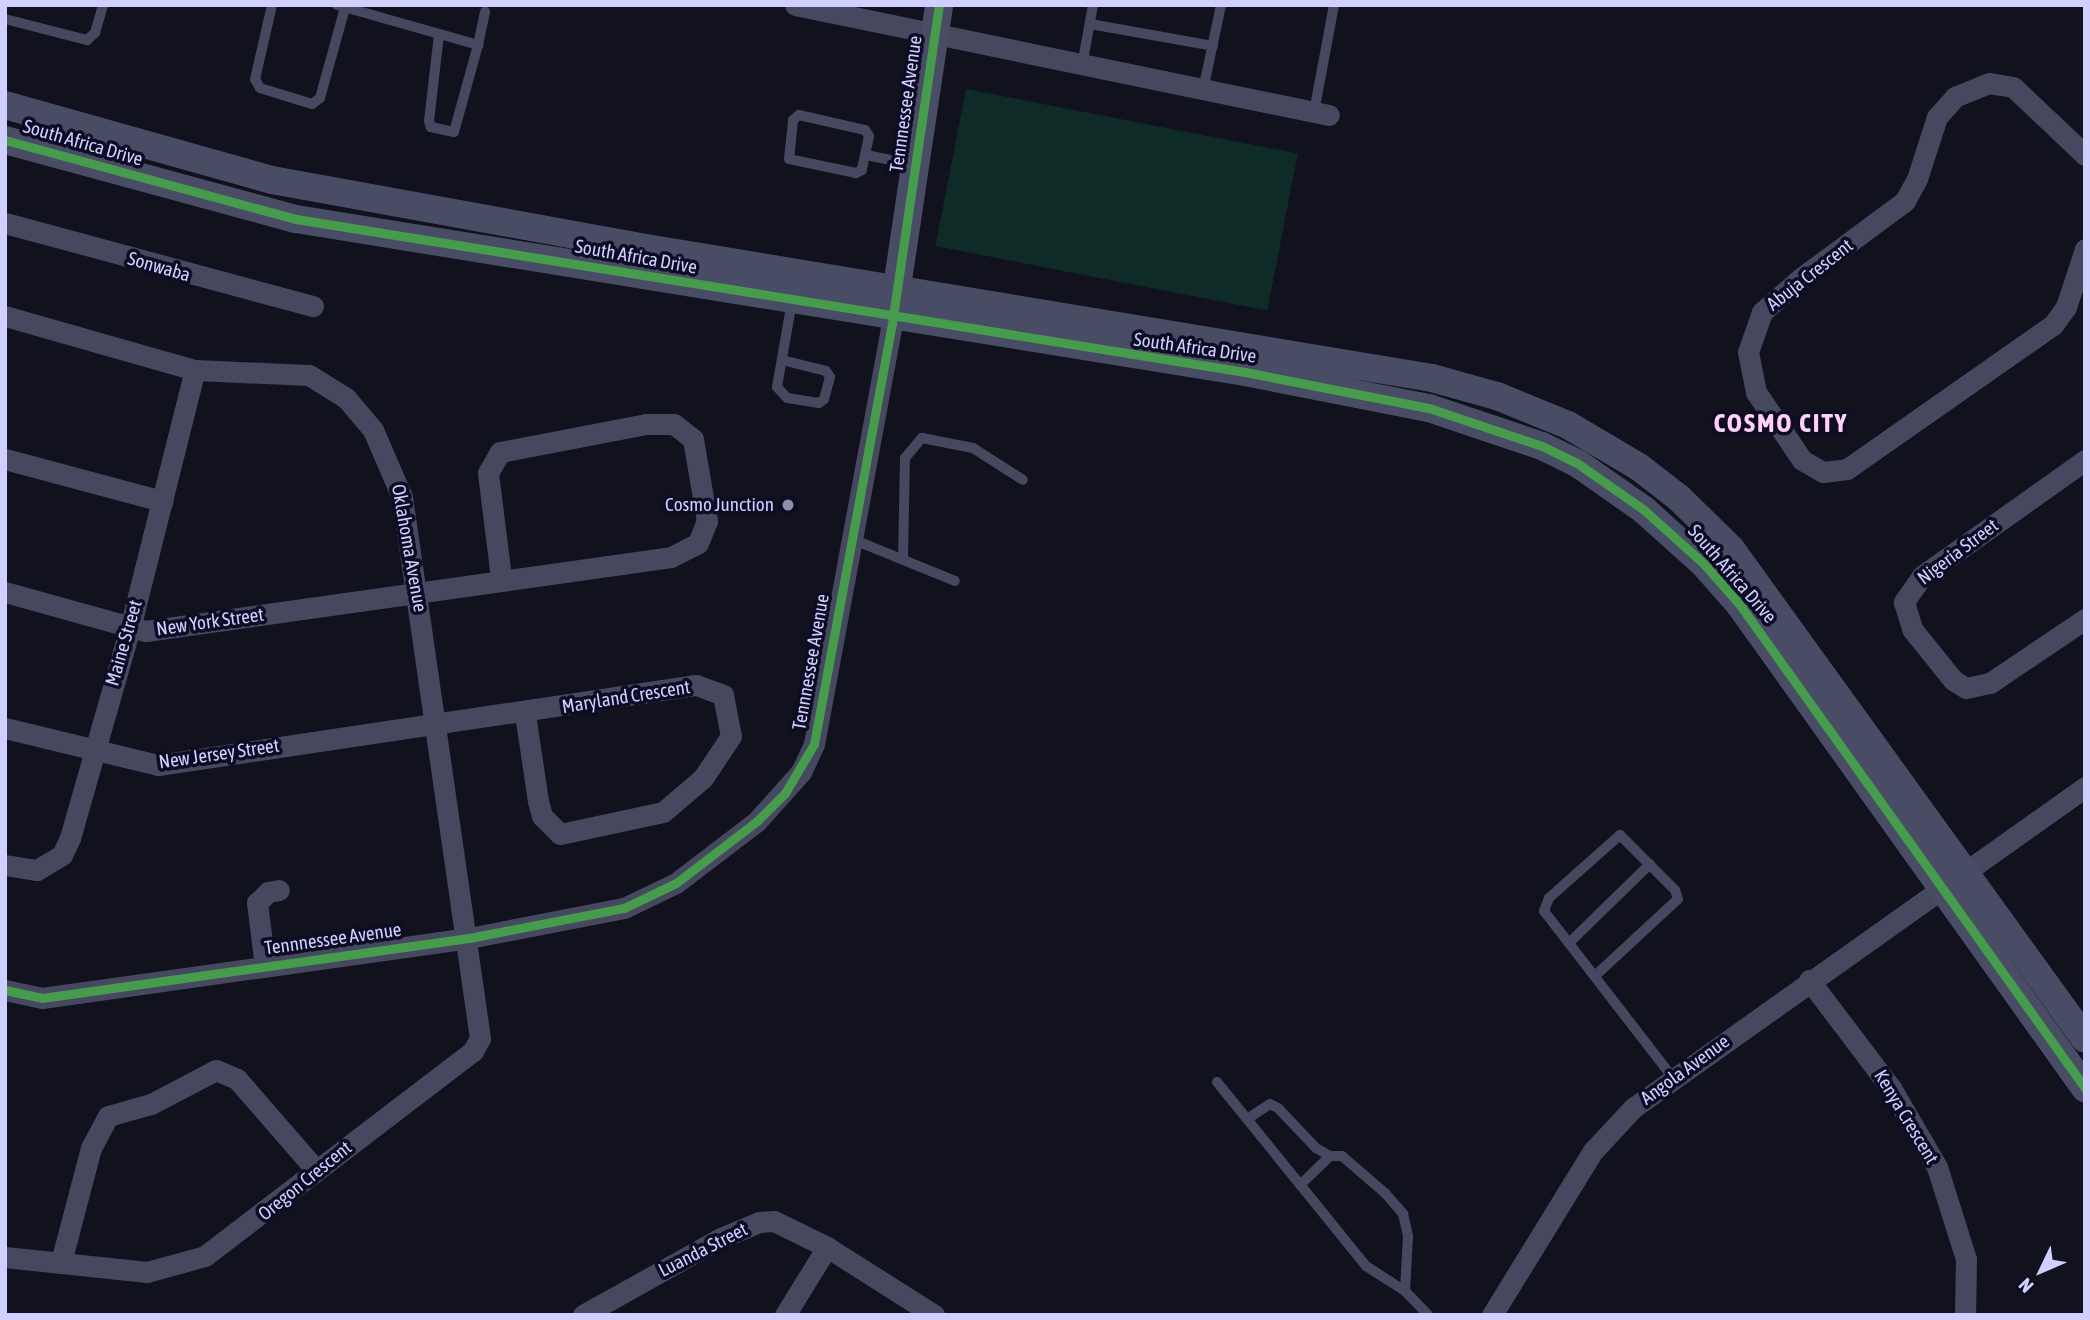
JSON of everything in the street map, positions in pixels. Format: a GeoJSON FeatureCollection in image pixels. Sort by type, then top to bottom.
{"type":"FeatureCollection","features":[{"type":"Feature","properties":{"kind":"street"},"geometry":{"type":"LineString","coordinates":[[795,5],[1321,113]]}},
{"type":"Feature","properties":{"kind":"street","name":"Tennnessee Avenue"},"geometry":{"type":"LineString","coordinates":[[5,990],[42,998],[469,938],[624,908],[677,883],[757,821],[785,793],[814,744],[895,302],[939,5]]}},
{"type":"Feature","properties":{"kind":"street","name":"Abuja Crescent"},"geometry":{"type":"LineString","coordinates":[[2085,155],[2013,87],[1989,83],[1955,97],[1937,117],[1917,179],[1905,201],[1762,312],[1748,352],[1755,392],[1802,460],[1823,472],[1847,469],[2053,325],[2066,307],[2085,249]]}},
{"type":"Feature","properties":{"kind":"street","name":"South Africa Drive"},"geometry":{"type":"LineString","coordinates":[[5,105],[272,180],[1429,408],[1509,433],[1577,463],[1644,510],[1704,564],[1789,670],[2085,1088]]}},
{"type":"Feature","properties":{"kind":"street","name":"South Africa Drive"},"geometry":{"type":"LineString","coordinates":[[5,139],[296,219],[792,301],[895,302],[1432,379],[1497,396],[1568,425],[1639,467],[1731,549],[2085,1039]]}},
{"type":"Feature","properties":{"kind":"street","name":"Sonwaba"},"geometry":{"type":"LineString","coordinates":[[5,223],[313,306]]}},
{"type":"Feature","properties":{"kind":"street","name":"Oklahoma Avenue"},"geometry":{"type":"LineString","coordinates":[[5,316],[195,370],[309,375],[346,398],[373,430],[395,473],[418,594],[469,938]]}},
{"type":"Feature","properties":{"kind":"street","name":"Maine Street"},"geometry":{"type":"LineString","coordinates":[[5,865],[37,870],[62,855],[130,628],[195,370]]}},
{"type":"Feature","properties":{"kind":"street","name":"New York Street"},"geometry":{"type":"LineString","coordinates":[[5,592],[130,628],[171,629],[418,594],[501,577],[686,552],[704,534],[707,521],[694,439],[674,424],[646,424],[509,447],[500,453],[488,473],[501,577]]}},
{"type":"Feature","properties":{"kind":"street"},"geometry":{"type":"LineString","coordinates":[[5,459],[162,501]]}},
{"type":"Feature","properties":{"kind":"street","name":"Nigeria Street"},"geometry":{"type":"LineString","coordinates":[[2085,460],[1922,576],[1904,602],[1912,629],[1953,680],[1966,688],[1990,683],[2085,619]]}},
{"type":"Feature","properties":{"kind":"street","name":"Maryland Crescent"},"geometry":{"type":"LineString","coordinates":[[436,723],[525,714],[696,685],[723,695],[731,736],[703,778],[663,812],[560,834],[542,816],[525,714]]}},
{"type":"Feature","properties":{"kind":"street","name":"New Jersey Street"},"geometry":{"type":"LineString","coordinates":[[5,728],[158,765],[436,723]]}},
{"type":"Feature","properties":{"kind":"street","name":"Angola Avenue"},"geometry":{"type":"LineString","coordinates":[[1492,1315],[1593,1150],[1633,1108],[1964,869],[2085,787]]}},
{"type":"Feature","properties":{"kind":"street"},"geometry":{"type":"LineString","coordinates":[[265,966],[257,904],[268,892],[279,890]]}},
{"type":"Feature","properties":{"kind":"street","name":"Oregon Crescent"},"geometry":{"type":"LineString","coordinates":[[5,1257],[147,1272],[205,1256],[226,1244],[316,1170],[473,1051],[480,1030],[469,938]]}},
{"type":"Feature","properties":{"kind":"street","name":"Kenya Crescent"},"geometry":{"type":"LineString","coordinates":[[1809,980],[1891,1088],[1937,1167],[1966,1259],[1965,1315]]}},
{"type":"Feature","properties":{"kind":"street"},"geometry":{"type":"LineString","coordinates":[[61,1262],[100,1125],[116,1110],[151,1104],[216,1070],[237,1079],[316,1170]]}},
{"type":"Feature","properties":{"kind":"street","name":"Luanda Street"},"geometry":{"type":"LineString","coordinates":[[583,1315],[759,1222],[790,1226],[933,1315]]}},
{"type":"Feature","properties":{"kind":"street"},"geometry":{"type":"LineString","coordinates":[[785,1315],[827,1247]]}},
{"type":"Feature","properties":{"kind":"lane"},"geometry":{"type":"LineString","coordinates":[[5,19],[87,40],[95,33],[103,5]]}},
{"type":"Feature","properties":{"kind":"lane"},"geometry":{"type":"LineString","coordinates":[[272,5],[254,79],[260,88],[312,104],[320,97],[341,6],[478,45]]}},
{"type":"Feature","properties":{"kind":"lane"},"geometry":{"type":"LineString","coordinates":[[1082,66],[1093,5]]}},
{"type":"Feature","properties":{"kind":"lane"},"geometry":{"type":"LineString","coordinates":[[1203,90],[1221,5]]}},
{"type":"Feature","properties":{"kind":"lane"},"geometry":{"type":"LineString","coordinates":[[1321,113],[1334,5]]}},
{"type":"Feature","properties":{"kind":"lane"},"geometry":{"type":"LineString","coordinates":[[439,35],[431,127],[454,132],[459,126],[485,12]]}},
{"type":"Feature","properties":{"kind":"lane"},"geometry":{"type":"LineString","coordinates":[[1090,24],[1213,46]]}},
{"type":"Feature","properties":{"kind":"lane"},"geometry":{"type":"LineString","coordinates":[[799,115],[863,129],[869,136],[866,155],[862,170],[856,173],[789,159],[793,119],[799,115]]}},
{"type":"Feature","properties":{"kind":"lane"},"geometry":{"type":"LineString","coordinates":[[866,155],[915,165]]}},
{"type":"Feature","properties":{"kind":"lane"},"geometry":{"type":"LineString","coordinates":[[782,360],[826,371],[830,377],[824,399],[819,403],[780,393],[782,360],[792,301]]}},
{"type":"Feature","properties":{"kind":"lane"},"geometry":{"type":"LineString","coordinates":[[903,560],[905,458],[922,438],[973,448],[1023,480]]}},
{"type":"Feature","properties":{"kind":"lane"},"geometry":{"type":"LineString","coordinates":[[852,539],[955,581]]}},
{"type":"Feature","properties":{"kind":"lane"},"geometry":{"type":"LineString","coordinates":[[1597,974],[1677,901],[1675,890],[1617,835],[1549,898],[1545,906],[1547,916],[1597,974],[1673,1077]]}},
{"type":"Feature","properties":{"kind":"lane"},"geometry":{"type":"LineString","coordinates":[[1569,943],[1650,864]]}},
{"type":"Feature","properties":{"kind":"lane"},"geometry":{"type":"LineString","coordinates":[[1217,1082],[1366,1266],[1405,1291],[1427,1315]]}},
{"type":"Feature","properties":{"kind":"lane"},"geometry":{"type":"LineString","coordinates":[[1247,1119],[1270,1104],[1278,1108],[1330,1156],[1342,1156],[1358,1167],[1403,1214],[1408,1236],[1405,1291]]}},
{"type":"Feature","properties":{"kind":"lane"},"geometry":{"type":"LineString","coordinates":[[1300,1185],[1330,1156]]}},
{"type":"Feature","properties":{"kind":"green space"},"geometry":{"type":"Polygon","coordinates":[[[966,89],[1298,153],[1267,311],[935,246],[966,89]]]}},
{"type":"Feature","properties":{"kind":"cycle path"},"geometry":{"type":"LineString","coordinates":[[5,990],[42,998],[469,938],[624,908],[676,883],[757,821],[785,793],[814,744],[893,316],[939,5]]}},
{"type":"Feature","properties":{"kind":"cycle path"},"geometry":{"type":"LineString","coordinates":[[5,140],[296,219],[1245,372],[1429,408],[1542,446],[1577,463],[1644,510],[1704,564],[1740,605],[2085,1088]]}},
{"type":"Feature","properties":{"kind":"place","name":"Cosmo Junction"},"geometry":{"type":"Point","coordinates":[788,505]}},
{"type":"Feature","properties":{"kind":"district","name":"COSMO CITY"},"geometry":{"type":"Point","coordinates":[1781,424]}}]}
